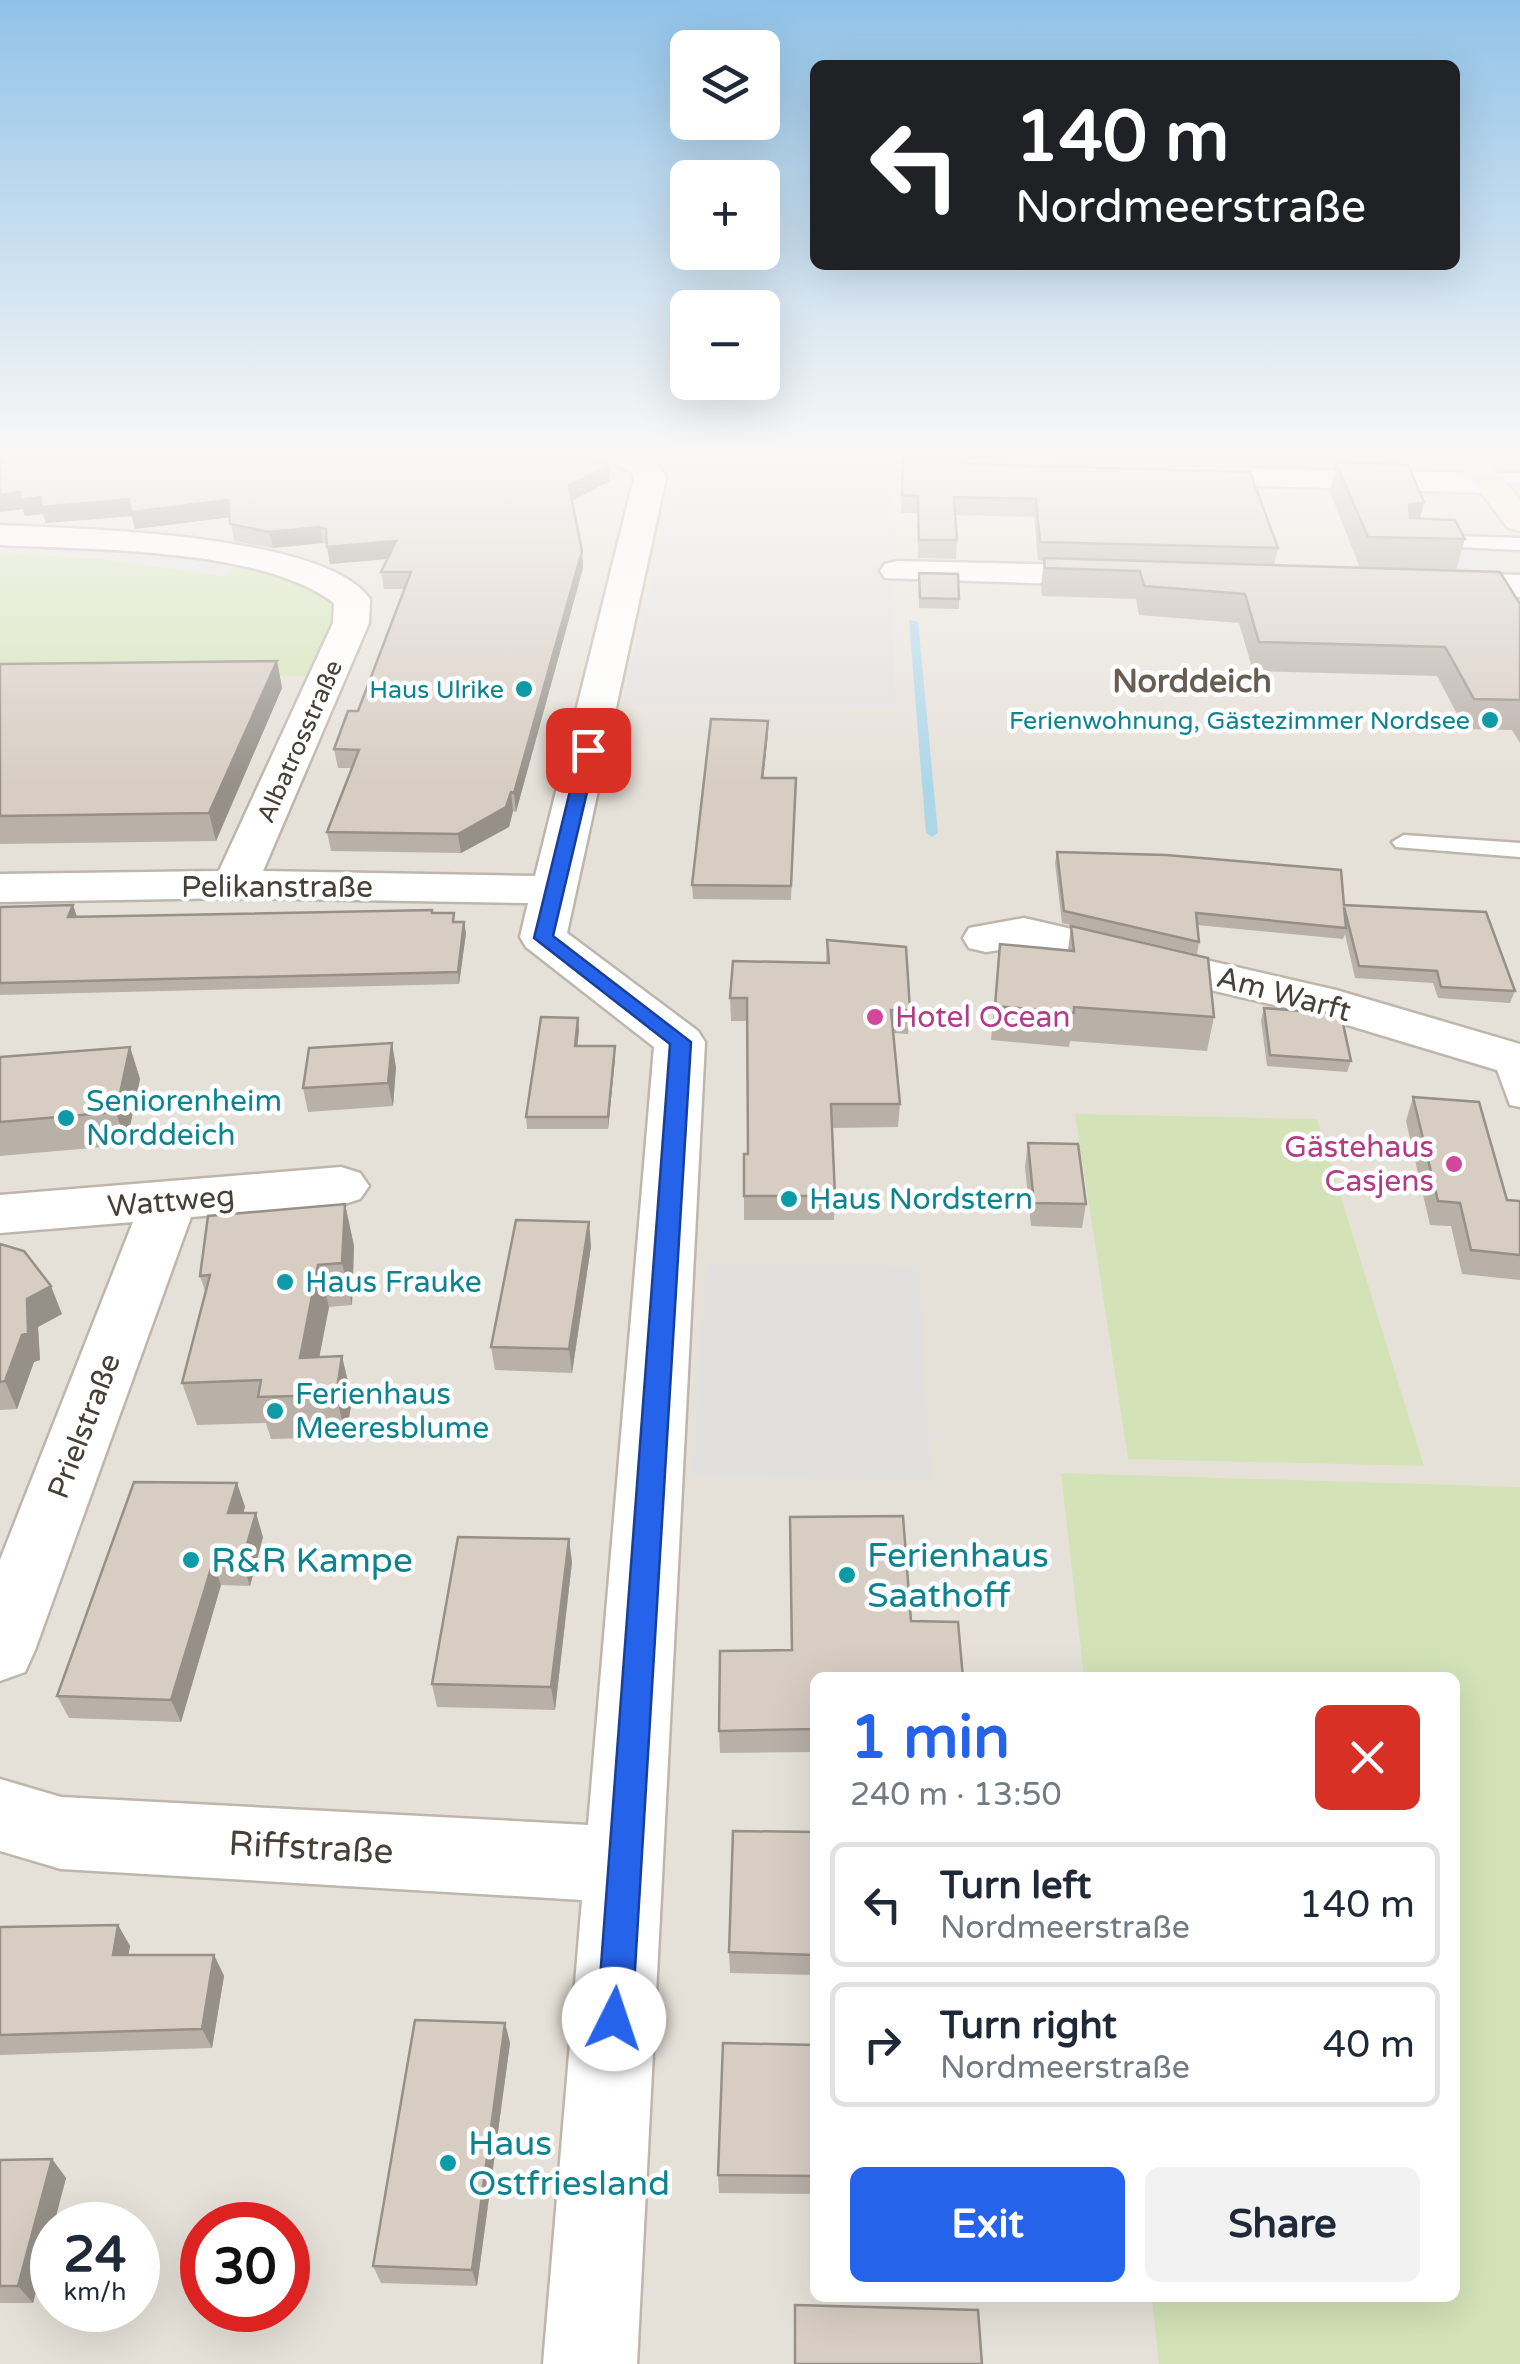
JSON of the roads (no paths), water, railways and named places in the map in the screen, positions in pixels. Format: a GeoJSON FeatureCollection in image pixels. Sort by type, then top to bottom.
{"type":"FeatureCollection","features":[{"type":"Feature","properties":{"kind":"street","name":"Albatrosstraße"},"geometry":{"type":"LineString","coordinates":[[235,884],[351,623],[352,599],[340,584],[277,564]]}},
{"type":"Feature","properties":{"kind":"street"},"geometry":{"type":"LineString","coordinates":[[590,2364],[680,1042],[543,938],[630,564]]}},
{"type":"Feature","properties":{"kind":"street"},"geometry":{"type":"LineString","coordinates":[[897,570],[1154,577]]}},
{"type":"Feature","properties":{"kind":"street"},"geometry":{"type":"LineString","coordinates":[[1407,584],[1520,586]]}},
{"type":"Feature","properties":{"kind":"street","name":"Pelikanstraße"},"geometry":{"type":"LineString","coordinates":[[0,888],[235,884],[554,890]]}},
{"type":"Feature","properties":{"kind":"street","name":"Am Warft"},"geometry":{"type":"LineString","coordinates":[[986,938],[1024,932],[1319,1001],[1516,1073]]}},
{"type":"Feature","properties":{"kind":"street","name":"Wattweg"},"geometry":{"type":"LineString","coordinates":[[0,1214],[342,1186]]}},
{"type":"Feature","properties":{"kind":"street","name":"Prielstraße"},"geometry":{"type":"LineString","coordinates":[[0,1650],[169,1202]]}},
{"type":"Feature","properties":{"kind":"street","name":"Riffstraße"},"geometry":{"type":"LineString","coordinates":[[0,1814],[61,1833],[626,1865]]}},
{"type":"Feature","properties":{"kind":"lane"},"geometry":{"type":"LineString","coordinates":[[1404,842],[1520,850]]}},
{"type":"Feature","properties":{"kind":"waterway"},"geometry":{"type":"LineString","coordinates":[[913,622],[932,833]]}},
{"type":"Feature","properties":{"kind":"place","name":"Haus Ulrike"},"geometry":{"type":"Point","coordinates":[524,689]}},
{"type":"Feature","properties":{"kind":"place","name":"Ferienwohnung, Gästezimmer Nordsee"},"geometry":{"type":"Point","coordinates":[1490,720]}},
{"type":"Feature","properties":{"kind":"place","name":"Hotel Ocean"},"geometry":{"type":"Point","coordinates":[875,1017]}},
{"type":"Feature","properties":{"kind":"place","name":"Seniorenheim Norddeich"},"geometry":{"type":"Point","coordinates":[66,1118]}},
{"type":"Feature","properties":{"kind":"place","name":"Gästehaus Casjens"},"geometry":{"type":"Point","coordinates":[1454,1164]}},
{"type":"Feature","properties":{"kind":"place","name":"Haus Nordstern"},"geometry":{"type":"Point","coordinates":[789,1199]}},
{"type":"Feature","properties":{"kind":"place","name":"Haus Frauke"},"geometry":{"type":"Point","coordinates":[285,1282]}},
{"type":"Feature","properties":{"kind":"place","name":"Ferienhaus Meeresblume"},"geometry":{"type":"Point","coordinates":[275,1411]}},
{"type":"Feature","properties":{"kind":"place","name":"R&R Kampe"},"geometry":{"type":"Point","coordinates":[191,1560]}},
{"type":"Feature","properties":{"kind":"place","name":"Ferienhaus Saathoff"},"geometry":{"type":"Point","coordinates":[847,1575]}},
{"type":"Feature","properties":{"kind":"place","name":"Haus Ostfriesland"},"geometry":{"type":"Point","coordinates":[448,2163]}},
{"type":"Feature","properties":{"kind":"district","name":"Norddeich"},"geometry":{"type":"Point","coordinates":[1192,681]}}]}
